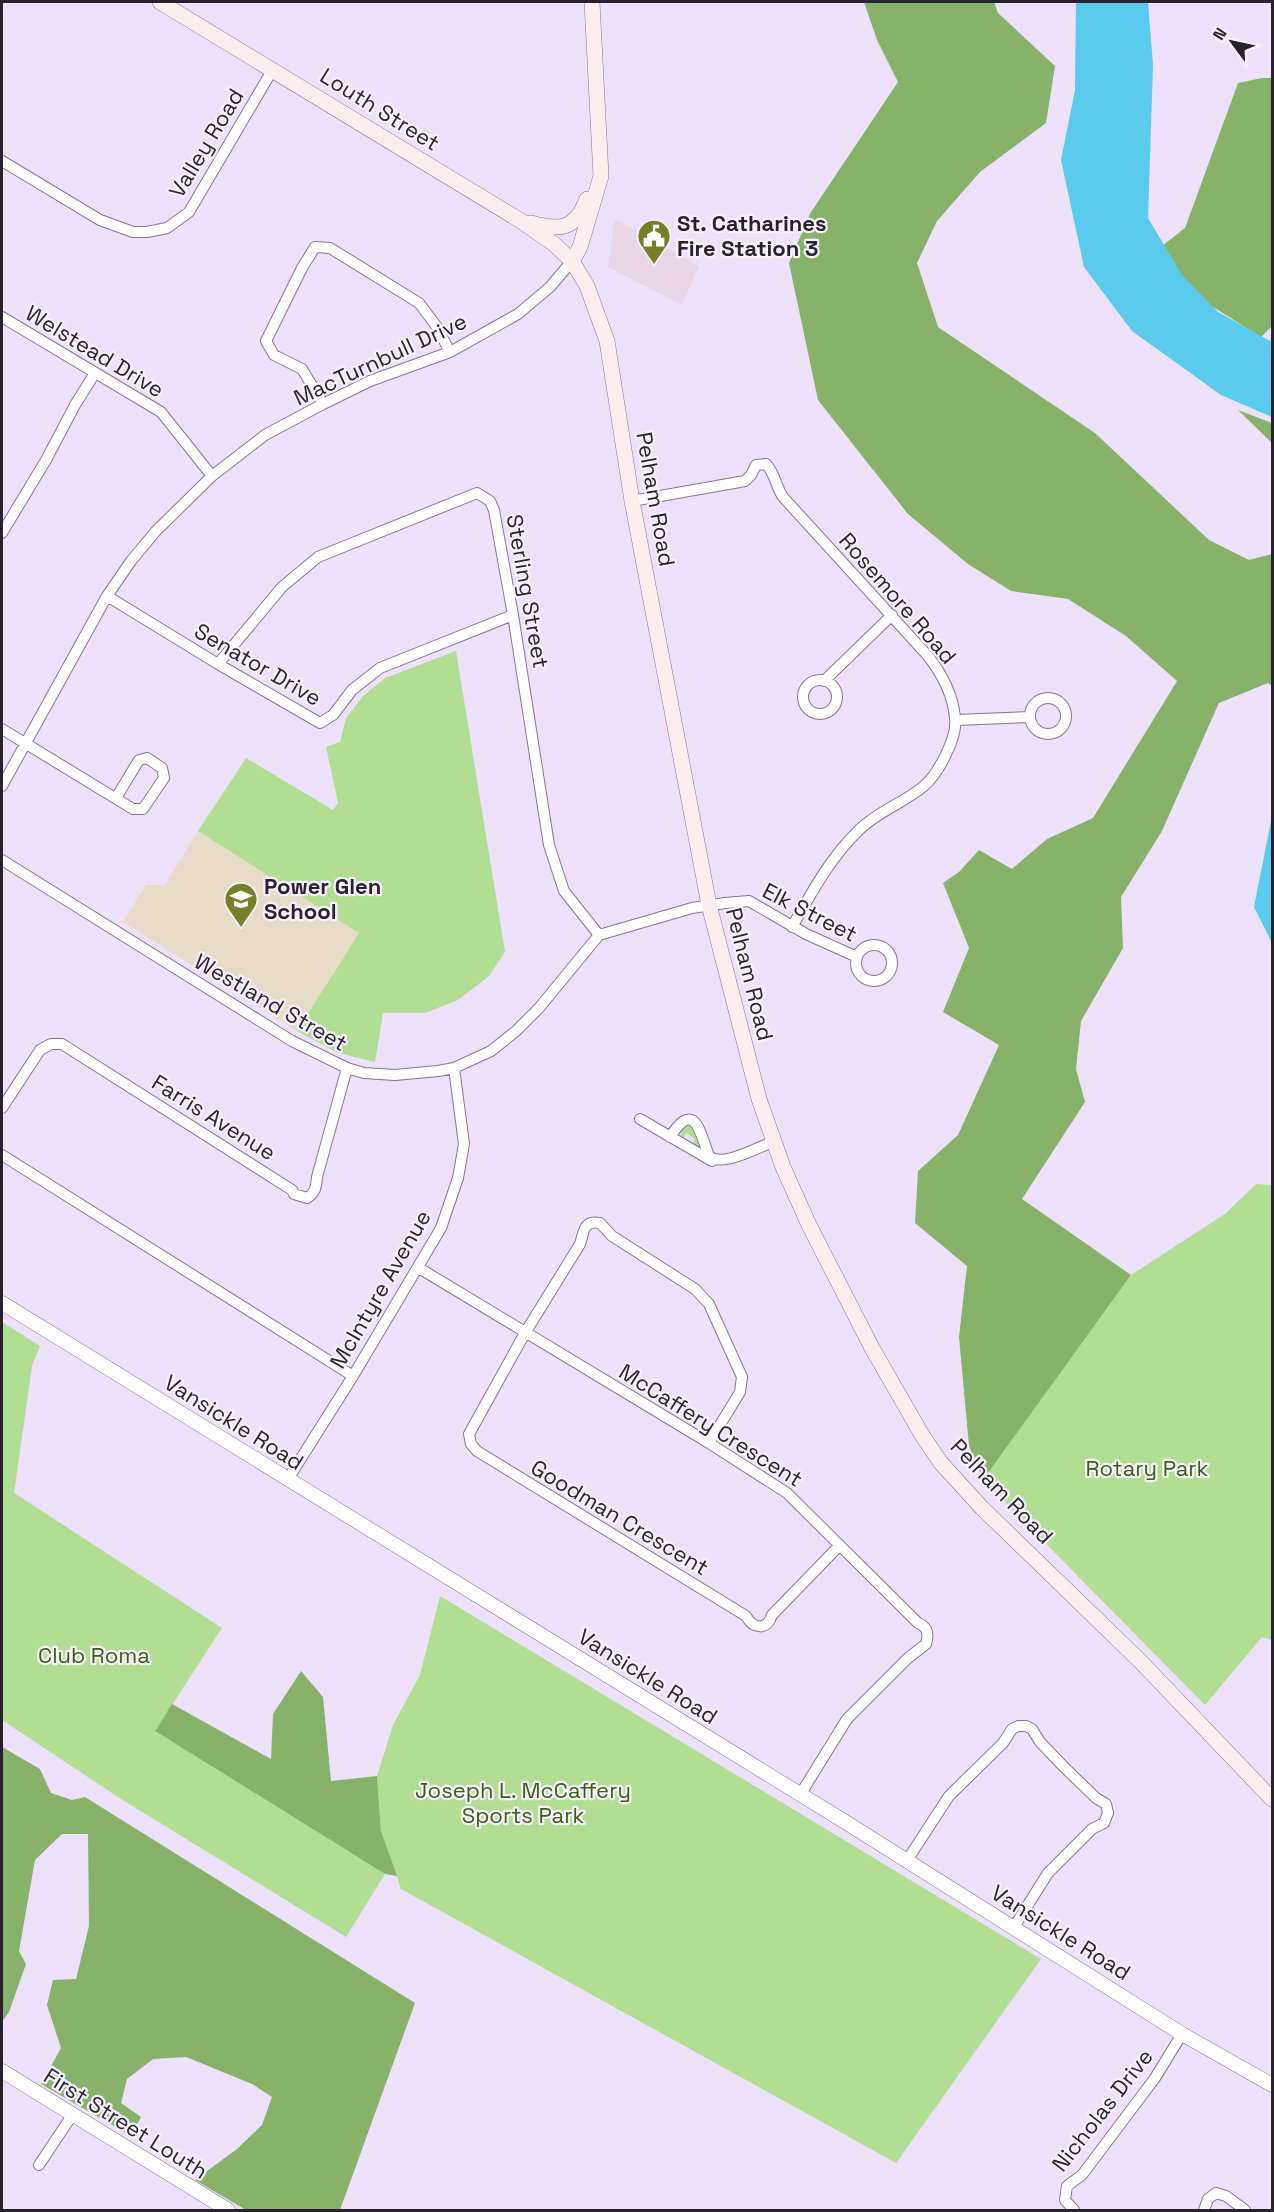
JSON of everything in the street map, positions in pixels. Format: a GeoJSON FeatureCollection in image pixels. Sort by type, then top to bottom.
{"type":"FeatureCollection","features":[{"type":"Feature","properties":{"kind":"main road","name":"Louth Street"},"geometry":{"type":"LineString","coordinates":[[160,2],[521,221],[555,244],[572,261]]}},
{"type":"Feature","properties":{"kind":"main road"},"geometry":{"type":"LineString","coordinates":[[572,261],[580,247],[602,176],[592,2]]}},
{"type":"Feature","properties":{"kind":"main road"},"geometry":{"type":"LineString","coordinates":[[521,221],[553,229],[573,223],[582,212],[590,193],[602,176]]}},
{"type":"Feature","properties":{"kind":"main road","name":"Pelham Road"},"geometry":{"type":"LineString","coordinates":[[572,261],[587,286],[608,341],[632,501],[709,906],[759,1099],[773,1142],[809,1225],[872,1348],[922,1435],[941,1463],[982,1508],[1131,1652],[1272,1799]]}},
{"type":"Feature","properties":{"kind":"street","name":"Valley Road"},"geometry":{"type":"LineString","coordinates":[[2,160],[100,220],[133,232],[167,228],[189,212],[273,69]]}},
{"type":"Feature","properties":{"kind":"street"},"geometry":{"type":"LineString","coordinates":[[323,404],[302,369],[274,355],[266,340],[315,247],[330,248],[419,303],[437,327],[450,352]]}},
{"type":"Feature","properties":{"kind":"street","name":"MacTurnbull Drive"},"geometry":{"type":"LineString","coordinates":[[2,786],[107,596],[156,531],[212,476],[265,435],[323,404],[370,381],[450,352],[518,314],[550,287],[572,261]]}},
{"type":"Feature","properties":{"kind":"street","name":"Welstead Drive"},"geometry":{"type":"LineString","coordinates":[[2,317],[161,412],[212,476]]}},
{"type":"Feature","properties":{"kind":"street"},"geometry":{"type":"LineString","coordinates":[[2,533],[94,373]]}},
{"type":"Feature","properties":{"kind":"street","name":"Rosemore Road"},"geometry":{"type":"LineString","coordinates":[[632,501],[745,481],[756,465],[766,464],[771,469],[783,497],[892,615],[939,671],[950,694],[956,720],[946,756],[933,776],[913,795],[869,822],[842,846],[828,864],[792,927]]}},
{"type":"Feature","properties":{"kind":"street","name":"Sterling Street"},"geometry":{"type":"LineString","coordinates":[[218,664],[282,587],[318,557],[477,493],[490,501],[494,510],[513,615],[549,845],[564,891],[599,934]]}},
{"type":"Feature","properties":{"kind":"street","name":"Senator Drive"},"geometry":{"type":"LineString","coordinates":[[107,596],[320,723],[333,714],[352,690],[380,668],[513,615]]}},
{"type":"Feature","properties":{"kind":"street"},"geometry":{"type":"LineString","coordinates":[[824,681],[892,615]]}},
{"type":"Feature","properties":{"kind":"street"},"geometry":{"type":"LineString","coordinates":[[956,720],[1030,717]]}},
{"type":"Feature","properties":{"kind":"street"},"geometry":{"type":"LineString","coordinates":[[2,729],[133,809],[142,809],[164,778],[162,768],[147,758],[139,760],[116,798]]}},
{"type":"Feature","properties":{"kind":"street","name":"Westland Street"},"geometry":{"type":"LineString","coordinates":[[2,860],[292,1041],[347,1068],[364,1073],[396,1075],[453,1068],[491,1051],[539,1008],[599,934]]}},
{"type":"Feature","properties":{"kind":"street","name":"Elk Street"},"geometry":{"type":"LineString","coordinates":[[709,906],[749,901],[792,927],[857,957]]}},
{"type":"Feature","properties":{"kind":"street"},"geometry":{"type":"LineString","coordinates":[[599,934],[709,906]]}},
{"type":"Feature","properties":{"kind":"street","name":"Farris Avenue"},"geometry":{"type":"LineString","coordinates":[[2,1108],[40,1050],[51,1044],[62,1044],[292,1190],[294,1194],[307,1198],[314,1193],[317,1186],[317,1177],[347,1068]]}},
{"type":"Feature","properties":{"kind":"street","name":"McIntyre Avenue"},"geometry":{"type":"LineString","coordinates":[[288,1479],[419,1268],[441,1228],[458,1178],[464,1144],[453,1068]]}},
{"type":"Feature","properties":{"kind":"street"},"geometry":{"type":"LineString","coordinates":[[640,1119],[713,1162],[773,1142]]}},
{"type":"Feature","properties":{"kind":"street"},"geometry":{"type":"LineString","coordinates":[[670,1137],[680,1123],[691,1120],[699,1125],[710,1158],[723,1160]]}},
{"type":"Feature","properties":{"kind":"street"},"geometry":{"type":"LineString","coordinates":[[2,1155],[353,1376]]}},
{"type":"Feature","properties":{"kind":"street"},"geometry":{"type":"LineString","coordinates":[[525,1333],[580,1244],[583,1228],[590,1223],[600,1223],[612,1236],[695,1288],[709,1304],[742,1377],[740,1392],[710,1443]]}},
{"type":"Feature","properties":{"kind":"street","name":"McCaffery Crescent"},"geometry":{"type":"LineString","coordinates":[[419,1268],[710,1443],[787,1493],[918,1623],[925,1627],[928,1639],[923,1647],[917,1650],[847,1719],[800,1795]]}},
{"type":"Feature","properties":{"kind":"street","name":"Vansickle Road"},"geometry":{"type":"LineString","coordinates":[[2,1303],[1014,1927],[1182,2034],[1272,2085]]}},
{"type":"Feature","properties":{"kind":"street","name":"Goodman Crescent"},"geometry":{"type":"LineString","coordinates":[[525,1333],[469,1434],[471,1444],[477,1451],[496,1465],[746,1616],[749,1622],[756,1627],[768,1624],[772,1616],[839,1546]]}},
{"type":"Feature","properties":{"kind":"street"},"geometry":{"type":"LineString","coordinates":[[906,1862],[952,1792],[1003,1743],[1012,1729],[1018,1726],[1029,1727],[1064,1767],[1096,1798],[1106,1804],[1107,1813],[1104,1823],[1092,1829],[1048,1873],[1014,1927]]}},
{"type":"Feature","properties":{"kind":"street","name":"Nicholas Drive"},"geometry":{"type":"LineString","coordinates":[[1074,2211],[1065,2200],[1067,2186],[1082,2175],[1155,2078],[1182,2034]]}},
{"type":"Feature","properties":{"kind":"street","name":"First Street Louth"},"geometry":{"type":"LineString","coordinates":[[2,2071],[228,2211]]}},
{"type":"Feature","properties":{"kind":"street"},"geometry":{"type":"LineString","coordinates":[[39,2165],[73,2114]]}},
{"type":"Feature","properties":{"kind":"street"},"geometry":{"type":"LineString","coordinates":[[1204,2211],[1208,2199],[1216,2193],[1226,2196],[1245,2211]]}},
{"type":"Feature","properties":{"kind":"shaded area"},"geometry":{"type":"Polygon","coordinates":[[[615,219],[699,266],[682,305],[608,267],[615,219]]]}},
{"type":"Feature","properties":{"kind":"shaded area","name":"Power Glen School"},"geometry":{"type":"Polygon","coordinates":[[[198,831],[359,933],[297,1031],[123,922],[146,885],[165,885],[198,831]]]}},
{"type":"Feature","properties":{"kind":"green space"},"geometry":{"type":"Polygon","coordinates":[[[864,2],[994,2],[998,13],[1055,66],[1046,123],[980,172],[937,221],[917,263],[938,327],[1095,433],[1209,540],[1249,560],[1272,554],[1272,686],[1268,683],[1219,703],[1162,831],[1121,897],[1123,948],[1081,1021],[1076,1069],[1085,1102],[1022,1199],[1131,1275],[983,1480],[969,1446],[959,1337],[967,1266],[915,1223],[918,1171],[958,1135],[999,1045],[943,1012],[969,948],[943,883],[959,872],[979,850],[1012,869],[1047,839],[1093,818],[1177,681],[1126,636],[1068,599],[1011,591],[968,564],[908,514],[818,400],[789,263],[811,212],[898,82],[877,40],[864,2]]]}},
{"type":"Feature","properties":{"kind":"green space"},"geometry":{"type":"Polygon","coordinates":[[[1272,78],[1272,326],[1261,337],[1181,287],[1153,253],[1185,228],[1238,83],[1272,78]]]}},
{"type":"Feature","properties":{"kind":"green space"},"geometry":{"type":"Polygon","coordinates":[[[1238,410],[1272,423],[1272,443],[1238,410]]]}},
{"type":"Feature","properties":{"kind":"green space"},"geometry":{"type":"Polygon","coordinates":[[[456,651],[505,952],[489,976],[458,1000],[425,1013],[383,1013],[375,1062],[338,1053],[297,1031],[359,933],[198,831],[246,758],[333,810],[338,803],[326,747],[340,742],[346,718],[363,696],[385,678],[456,651]]]}},
{"type":"Feature","properties":{"kind":"green space"},"geometry":{"type":"Polygon","coordinates":[[[692,1125],[700,1143],[697,1148],[691,1146],[695,1139],[686,1133],[682,1140],[681,1132],[684,1126],[692,1125]]]}},
{"type":"Feature","properties":{"kind":"green space","name":"Rotary Park"},"geometry":{"type":"Polygon","coordinates":[[[1256,1184],[1272,1185],[1272,1640],[1262,1637],[1205,1705],[983,1480],[1131,1275],[1225,1214],[1256,1184]]]}},
{"type":"Feature","properties":{"kind":"green space","name":"Club Roma"},"geometry":{"type":"Polygon","coordinates":[[[2,1322],[40,1346],[32,1366],[14,1493],[222,1628],[155,1731],[385,1874],[346,1937],[121,1799],[2,1720],[2,1322]]]}},
{"type":"Feature","properties":{"kind":"green space","name":"Joseph L. McCaffery Sports Park"},"geometry":{"type":"Polygon","coordinates":[[[440,1596],[1041,1959],[896,2163],[401,1889],[381,1831],[377,1776],[393,1725],[420,1675],[440,1596]]]}},
{"type":"Feature","properties":{"kind":"green space"},"geometry":{"type":"Polygon","coordinates":[[[301,1671],[323,1697],[331,1781],[377,1776],[381,1831],[397,1876],[385,1874],[155,1731],[172,1704],[271,1759],[273,1714],[301,1671]]]}},
{"type":"Feature","properties":{"kind":"green space"},"geometry":{"type":"Polygon","coordinates":[[[2,1747],[40,1769],[51,1793],[72,1800],[85,1797],[415,2003],[340,2210],[246,2210],[195,2180],[237,2149],[262,2125],[272,2097],[252,2084],[186,2057],[153,2059],[127,2079],[121,2103],[141,2117],[131,2136],[41,2084],[61,2048],[47,2005],[53,1980],[76,1979],[89,1926],[88,1834],[62,1834],[35,1860],[19,1951],[26,1964],[9,2012],[2,2022],[2,1747]]]}},
{"type":"Feature","properties":{"kind":"water"},"geometry":{"type":"Polygon","coordinates":[[[1076,2],[1148,2],[1153,65],[1148,218],[1182,275],[1218,312],[1272,342],[1272,417],[1221,395],[1132,331],[1084,267],[1061,160],[1075,90],[1076,2]]]}},
{"type":"Feature","properties":{"kind":"water"},"geometry":{"type":"Polygon","coordinates":[[[1272,816],[1272,943],[1254,907],[1272,816]]]}},
{"type":"Feature","properties":{"kind":"place","name":"St. Catharines Fire Station 3"},"geometry":{"type":"Point","coordinates":[654,265]}},
{"type":"Feature","properties":{"kind":"place","name":"Power Glen School"},"geometry":{"type":"Point","coordinates":[241,928]}}]}
